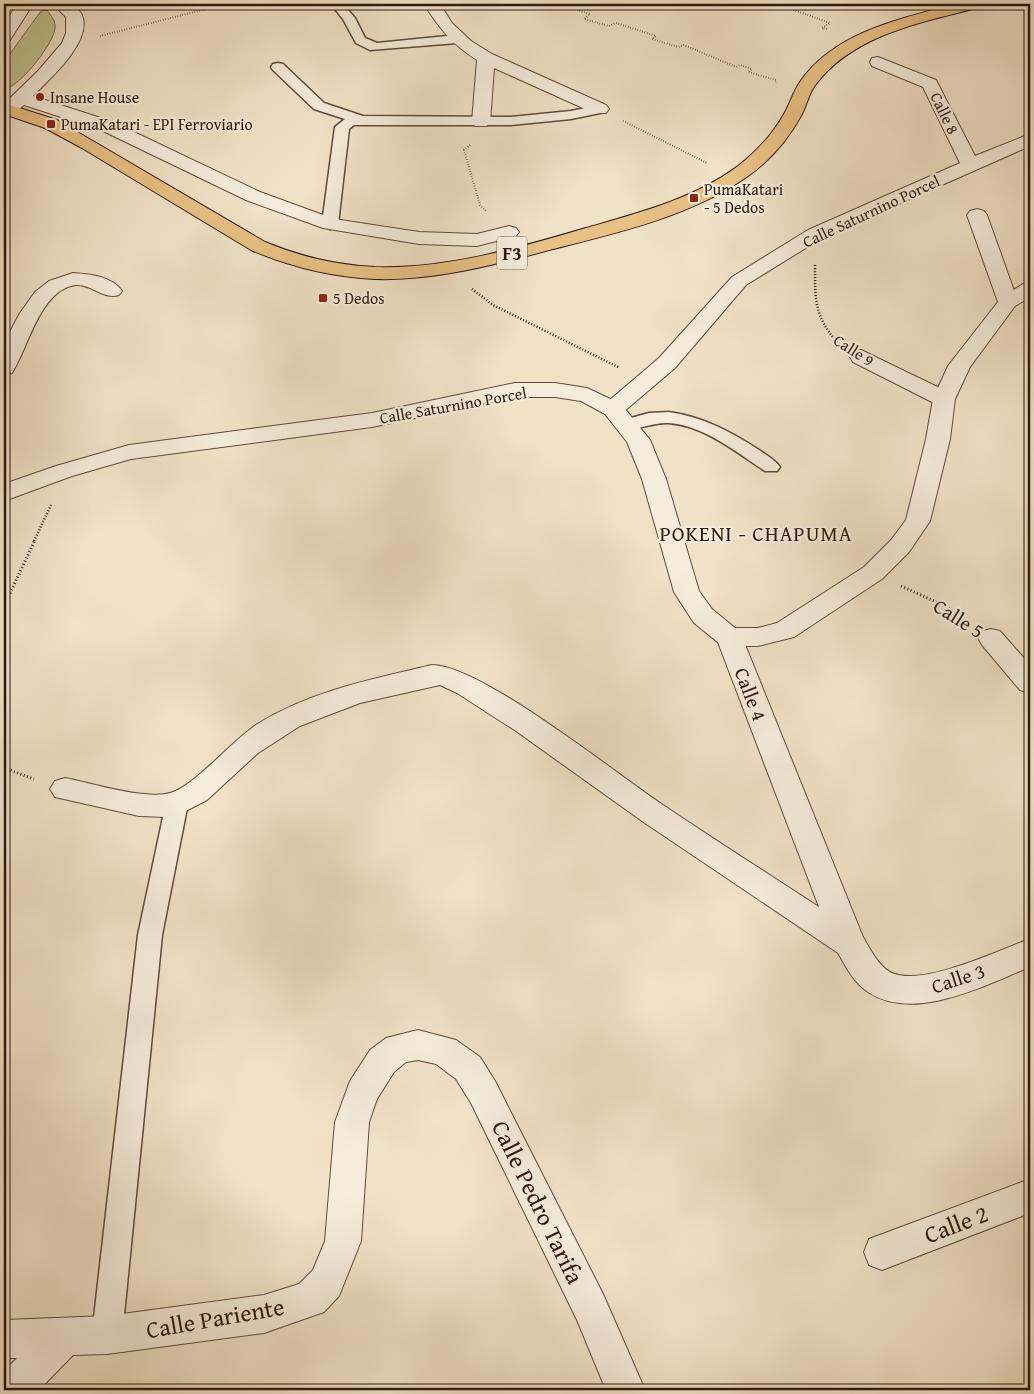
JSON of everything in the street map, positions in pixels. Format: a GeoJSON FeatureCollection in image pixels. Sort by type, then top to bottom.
{"type":"FeatureCollection","features":[{"type":"Feature","properties":{"kind":"highway","name":"F3"},"geometry":{"type":"LineString","coordinates":[[12,105],[88,144],[258,246],[278,256],[306,264],[371,272],[447,269],[602,230],[658,212],[718,186],[750,166],[775,140],[792,116],[807,84],[833,56],[850,45],[881,33],[975,4]]}},
{"type":"Feature","properties":{"kind":"street"},"geometry":{"type":"LineString","coordinates":[[4,37],[25,4]]}},
{"type":"Feature","properties":{"kind":"street"},"geometry":{"type":"LineString","coordinates":[[12,105],[73,40],[76,27],[74,15],[61,4]]}},
{"type":"Feature","properties":{"kind":"street"},"geometry":{"type":"LineString","coordinates":[[74,15],[88,4]]}},
{"type":"Feature","properties":{"kind":"street"},"geometry":{"type":"LineString","coordinates":[[432,4],[457,40],[486,58],[600,109]]}},
{"type":"Feature","properties":{"kind":"street"},"geometry":{"type":"LineString","coordinates":[[481,122],[486,58]]}},
{"type":"Feature","properties":{"kind":"street","name":"Calle 8"},"geometry":{"type":"LineString","coordinates":[[878,62],[930,84],[971,166]]}},
{"type":"Feature","properties":{"kind":"street"},"geometry":{"type":"LineString","coordinates":[[12,105],[69,112],[107,126],[254,196],[330,224],[428,238],[477,240],[509,232]]}},
{"type":"Feature","properties":{"kind":"street","name":"Calle Saturnino Porcel"},"geometry":{"type":"LineString","coordinates":[[4,494],[64,471],[129,452],[372,420],[515,390],[555,390],[587,395],[619,417],[646,381],[667,364],[739,281],[815,234],[1030,139]]}},
{"type":"Feature","properties":{"kind":"street"},"geometry":{"type":"LineString","coordinates":[[977,215],[1008,302]]}},
{"type":"Feature","properties":{"kind":"street"},"geometry":{"type":"LineString","coordinates":[[4,368],[21,327],[43,296],[72,277],[84,277],[99,282],[112,291]]}},
{"type":"Feature","properties":{"kind":"street"},"geometry":{"type":"LineString","coordinates":[[729,637],[758,637],[784,630],[873,573],[900,546],[918,521],[938,439],[944,399],[959,366],[1008,302],[1030,288]]}},
{"type":"Feature","properties":{"kind":"street","name":"Calle 9"},"geometry":{"type":"LineString","coordinates":[[861,357],[944,399]]}},
{"type":"Feature","properties":{"kind":"street","name":"Calle 4"},"geometry":{"type":"LineString","coordinates":[[619,417],[638,440],[654,479],[687,592],[703,616],[729,637],[849,943],[864,967],[885,985]]}},
{"type":"Feature","properties":{"kind":"street","name":"Calle 5"},"geometry":{"type":"LineString","coordinates":[[991,638],[1030,683]]}},
{"type":"Feature","properties":{"kind":"street"},"geometry":{"type":"LineString","coordinates":[[65,789],[152,806],[177,803],[207,782],[248,744],[288,720],[327,702],[432,675],[443,675],[467,686],[526,724],[652,813],[849,943]]}},
{"type":"Feature","properties":{"kind":"street","name":"Calle 3"},"geometry":{"type":"LineString","coordinates":[[885,985],[908,991],[931,989],[1030,953]]}},
{"type":"Feature","properties":{"kind":"street","name":"Calle Pariente"},"geometry":{"type":"LineString","coordinates":[[4,1339],[66,1335],[107,1335],[264,1314],[311,1298],[326,1283],[343,1241],[352,1122],[362,1092],[382,1061],[398,1049],[418,1045]]}},
{"type":"Feature","properties":{"kind":"street","name":"Calle Pedro Tarifa"},"geometry":{"type":"LineString","coordinates":[[418,1045],[444,1051],[468,1068],[483,1092],[590,1307],[626,1390]]}},
{"type":"Feature","properties":{"kind":"street","name":"Calle 2"},"geometry":{"type":"LineString","coordinates":[[882,1252],[1030,1196]]}},
{"type":"Feature","properties":{"kind":"street"},"geometry":{"type":"LineString","coordinates":[[12,1390],[66,1335]]}},
{"type":"Feature","properties":{"kind":"lane"},"geometry":{"type":"LineString","coordinates":[[337,4],[349,18],[360,40],[375,47],[457,40]]}},
{"type":"Feature","properties":{"kind":"lane"},"geometry":{"type":"LineString","coordinates":[[278,67],[319,106],[362,120]]}},
{"type":"Feature","properties":{"kind":"lane"},"geometry":{"type":"LineString","coordinates":[[330,224],[342,128],[350,122],[362,120],[481,122],[548,118],[600,109]]}},
{"type":"Feature","properties":{"kind":"lane"},"geometry":{"type":"LineString","coordinates":[[619,417],[674,418],[695,423],[716,431],[771,467]]}},
{"type":"Feature","properties":{"kind":"lane"},"geometry":{"type":"LineString","coordinates":[[107,1335],[150,935],[177,803]]}},
{"type":"Feature","properties":{"kind":"path"},"geometry":{"type":"LineString","coordinates":[[73,40],[92,38],[226,4]]}},
{"type":"Feature","properties":{"kind":"path"},"geometry":{"type":"LineString","coordinates":[[558,4],[590,14],[584,18],[609,26],[616,23],[656,36],[652,39],[678,47],[684,45],[712,55],[708,57],[736,67],[740,64],[752,69],[748,72],[776,80],[773,86],[778,88]]}},
{"type":"Feature","properties":{"kind":"path"},"geometry":{"type":"LineString","coordinates":[[777,4],[830,23],[822,28],[826,29],[835,25]]}},
{"type":"Feature","properties":{"kind":"path"},"geometry":{"type":"LineString","coordinates":[[600,109],[711,165]]}},
{"type":"Feature","properties":{"kind":"path"},"geometry":{"type":"LineString","coordinates":[[481,122],[469,147],[464,150],[480,206],[509,232]]}},
{"type":"Feature","properties":{"kind":"path","name":"Calle 9"},"geometry":{"type":"LineString","coordinates":[[815,234],[816,311],[824,328],[841,345],[861,357]]}},
{"type":"Feature","properties":{"kind":"path"},"geometry":{"type":"LineString","coordinates":[[447,269],[493,305],[646,381]]}},
{"type":"Feature","properties":{"kind":"path"},"geometry":{"type":"LineString","coordinates":[[4,606],[46,519],[64,471]]}},
{"type":"Feature","properties":{"kind":"path","name":"Calle 5"},"geometry":{"type":"LineString","coordinates":[[873,573],[945,606],[991,638]]}},
{"type":"Feature","properties":{"kind":"green space"},"geometry":{"type":"Polygon","coordinates":[[[47,10],[55,23],[49,44],[26,74],[10,87],[4,88],[4,62],[41,11],[47,10]]]}},
{"type":"Feature","properties":{"kind":"place","name":"Insane House"},"geometry":{"type":"Point","coordinates":[40,97]}},
{"type":"Feature","properties":{"kind":"place","name":"PumaKatari - EPI Ferroviario"},"geometry":{"type":"Point","coordinates":[51,124]}},
{"type":"Feature","properties":{"kind":"place","name":"PumaKatari - 5 Dedos"},"geometry":{"type":"Point","coordinates":[694,198]}},
{"type":"Feature","properties":{"kind":"place","name":"5 Dedos"},"geometry":{"type":"Point","coordinates":[323,298]}},
{"type":"Feature","properties":{"kind":"district","name":"POKENI - CHAPUMA"},"geometry":{"type":"Point","coordinates":[756,533]}}]}
